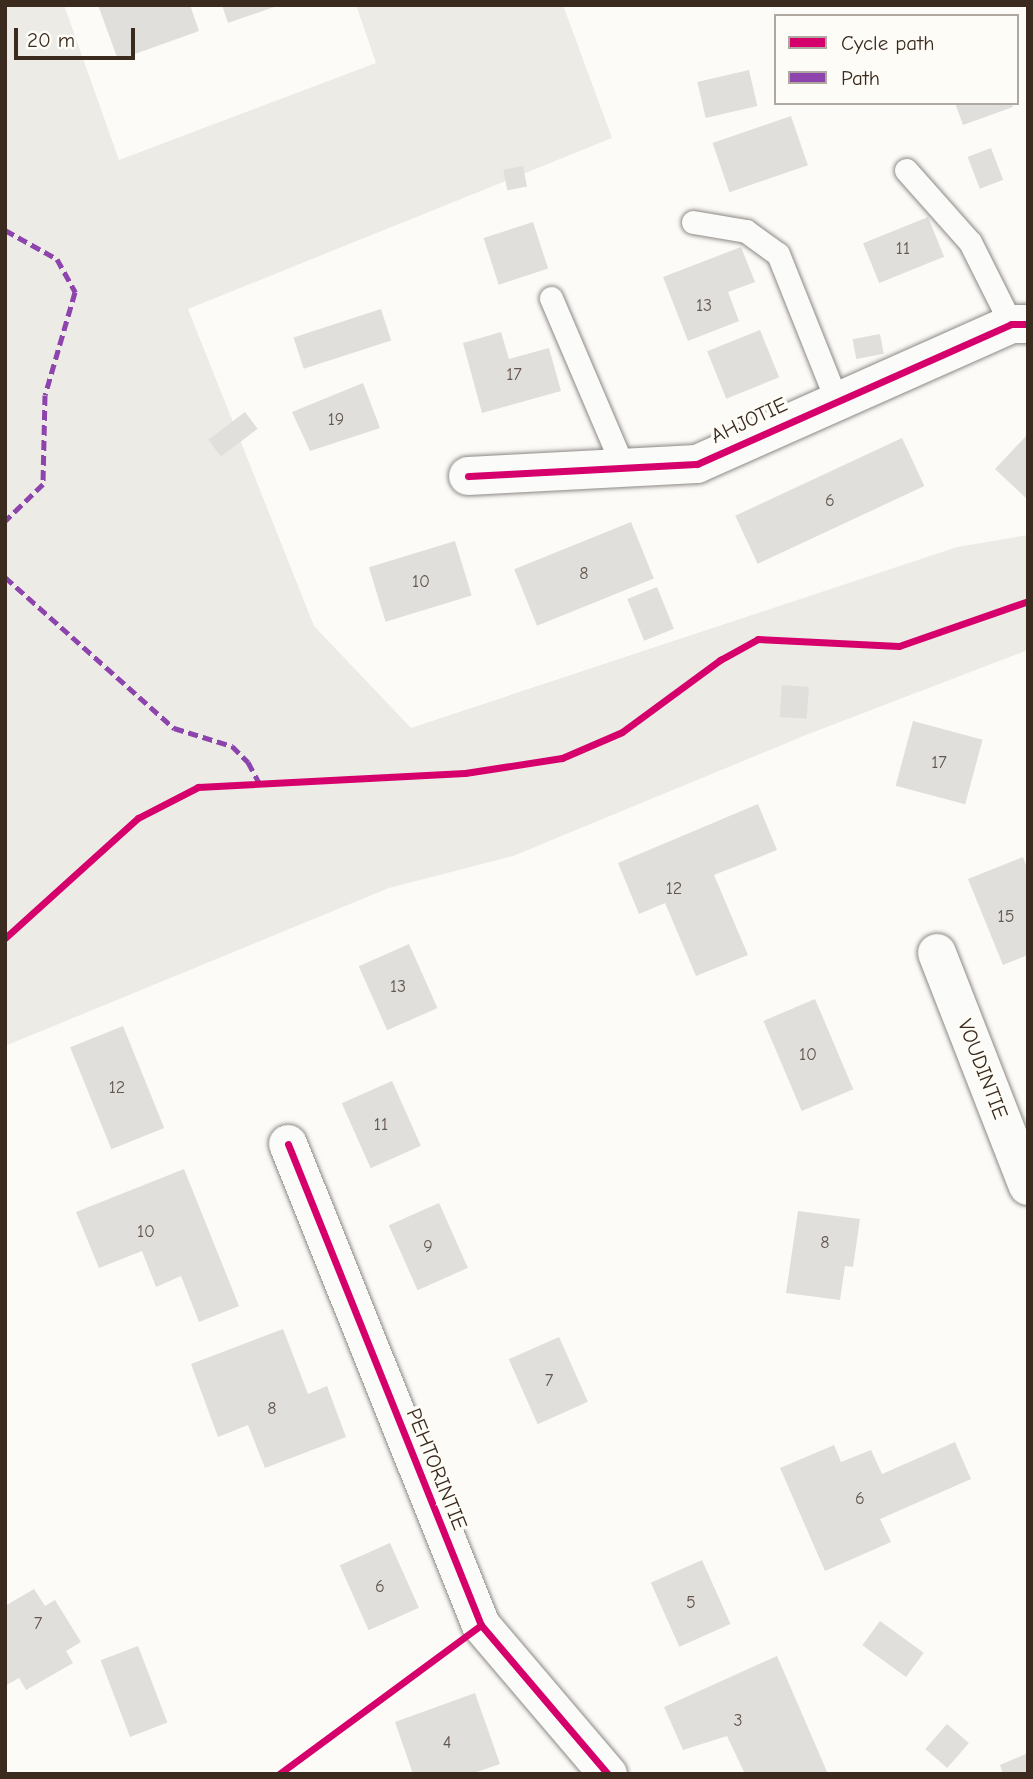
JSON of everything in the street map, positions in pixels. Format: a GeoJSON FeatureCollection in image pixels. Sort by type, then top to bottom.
{"type":"FeatureCollection","features":[{"type":"Feature","properties":{"kind":"street","name":"AHJOTIE"},"geometry":{"type":"LineString","coordinates":[[468,476],[697,464],[836,399],[1019,324]]}},
{"type":"Feature","properties":{"kind":"street","name":"VOUDINTIE"},"geometry":{"type":"LineString","coordinates":[[937,953],[1028,1186]]}},
{"type":"Feature","properties":{"kind":"street","name":"PEHTORINTIE"},"geometry":{"type":"LineString","coordinates":[[288,1144],[481,1625],[608,1774]]}},
{"type":"Feature","properties":{"kind":"lane"},"geometry":{"type":"LineString","coordinates":[[906,170],[970,242],[1019,324]]}},
{"type":"Feature","properties":{"kind":"lane"},"geometry":{"type":"LineString","coordinates":[[693,222],[746,231],[778,254],[836,399]]}},
{"type":"Feature","properties":{"kind":"lane"},"geometry":{"type":"LineString","coordinates":[[551,298],[623,467]]}},
{"type":"Feature","properties":{"kind":"shaded area"},"geometry":{"type":"Polygon","coordinates":[[[5,5],[64,5],[119,160],[376,63],[356,5],[563,5],[612,138],[188,309],[314,626],[411,728],[957,547],[1028,535],[1028,650],[806,735],[513,856],[389,888],[5,1046],[5,5]]]}},
{"type":"Feature","properties":{"kind":"building"},"geometry":{"type":"Polygon","coordinates":[[[98,5],[190,5],[199,31],[118,60],[98,5]]]}},
{"type":"Feature","properties":{"kind":"building"},"geometry":{"type":"Polygon","coordinates":[[[222,5],[277,5],[277,6],[228,23],[222,5]]]}},
{"type":"Feature","properties":{"kind":"building"},"geometry":{"type":"Polygon","coordinates":[[[749,70],[757,106],[706,118],[697,82],[749,70]]]}},
{"type":"Feature","properties":{"kind":"building"},"geometry":{"type":"Polygon","coordinates":[[[956,105],[1013,107],[963,125],[956,105]]]}},
{"type":"Feature","properties":{"kind":"building"},"geometry":{"type":"Polygon","coordinates":[[[791,116],[808,165],[729,192],[713,143],[791,116]]]}},
{"type":"Feature","properties":{"kind":"building"},"geometry":{"type":"Polygon","coordinates":[[[991,148],[1003,180],[980,189],[968,157],[991,148]]]}},
{"type":"Feature","properties":{"kind":"building"},"geometry":{"type":"Polygon","coordinates":[[[523,166],[527,187],[507,190],[503,170],[523,166]]]}},
{"type":"Feature","properties":{"kind":"building"},"geometry":{"type":"Polygon","coordinates":[[[928,217],[944,257],[879,283],[863,243],[928,217]]]}},
{"type":"Feature","properties":{"kind":"building"},"geometry":{"type":"Polygon","coordinates":[[[533,222],[548,269],[499,285],[484,238],[533,222]]]}},
{"type":"Feature","properties":{"kind":"building"},"geometry":{"type":"Polygon","coordinates":[[[741,247],[755,282],[728,292],[739,321],[688,341],[663,277],[741,247]]]}},
{"type":"Feature","properties":{"kind":"building"},"geometry":{"type":"Polygon","coordinates":[[[381,309],[391,340],[304,369],[294,337],[381,309]]]}},
{"type":"Feature","properties":{"kind":"building"},"geometry":{"type":"Polygon","coordinates":[[[760,330],[779,377],[726,399],[707,351],[760,330]]]}},
{"type":"Feature","properties":{"kind":"building"},"geometry":{"type":"Polygon","coordinates":[[[501,332],[509,359],[549,348],[561,391],[482,413],[463,343],[501,332]]]}},
{"type":"Feature","properties":{"kind":"building"},"geometry":{"type":"Polygon","coordinates":[[[880,334],[884,354],[856,359],[853,339],[880,334]]]}},
{"type":"Feature","properties":{"kind":"building"},"geometry":{"type":"Polygon","coordinates":[[[363,383],[380,428],[310,451],[292,412],[363,383]]]}},
{"type":"Feature","properties":{"kind":"building"},"geometry":{"type":"Polygon","coordinates":[[[245,412],[258,429],[221,456],[208,440],[245,412]]]}},
{"type":"Feature","properties":{"kind":"building"},"geometry":{"type":"Polygon","coordinates":[[[1028,434],[1028,500],[995,469],[1028,434]]]}},
{"type":"Feature","properties":{"kind":"building"},"geometry":{"type":"Polygon","coordinates":[[[902,438],[924,486],[758,564],[735,516],[902,438]]]}},
{"type":"Feature","properties":{"kind":"building"},"geometry":{"type":"Polygon","coordinates":[[[631,522],[654,579],[537,626],[514,569],[631,522]]]}},
{"type":"Feature","properties":{"kind":"building"},"geometry":{"type":"Polygon","coordinates":[[[455,541],[472,596],[386,622],[369,567],[455,541]]]}},
{"type":"Feature","properties":{"kind":"building"},"geometry":{"type":"Polygon","coordinates":[[[657,587],[674,629],[644,641],[627,599],[657,587]]]}},
{"type":"Feature","properties":{"kind":"building"},"geometry":{"type":"Polygon","coordinates":[[[782,685],[809,687],[807,719],[780,717],[782,685]]]}},
{"type":"Feature","properties":{"kind":"building"},"geometry":{"type":"Polygon","coordinates":[[[913,721],[983,740],[965,804],[896,786],[913,721]]]}},
{"type":"Feature","properties":{"kind":"building"},"geometry":{"type":"Polygon","coordinates":[[[758,804],[777,850],[714,875],[748,955],[696,976],[665,903],[639,914],[618,863],[758,804]]]}},
{"type":"Feature","properties":{"kind":"building"},"geometry":{"type":"Polygon","coordinates":[[[1023,857],[1028,871],[1028,955],[1003,965],[968,879],[1023,857]]]}},
{"type":"Feature","properties":{"kind":"building"},"geometry":{"type":"Polygon","coordinates":[[[409,944],[437,1008],[387,1030],[359,966],[409,944]]]}},
{"type":"Feature","properties":{"kind":"building"},"geometry":{"type":"Polygon","coordinates":[[[815,999],[853,1089],[802,1111],[763,1021],[815,999]]]}},
{"type":"Feature","properties":{"kind":"building"},"geometry":{"type":"Polygon","coordinates":[[[123,1026],[164,1128],[111,1149],[70,1047],[123,1026]]]}},
{"type":"Feature","properties":{"kind":"building"},"geometry":{"type":"Polygon","coordinates":[[[392,1081],[421,1146],[371,1168],[342,1103],[392,1081]]]}},
{"type":"Feature","properties":{"kind":"building"},"geometry":{"type":"Polygon","coordinates":[[[184,1169],[239,1306],[199,1322],[181,1276],[156,1287],[142,1251],[99,1268],[76,1212],[184,1169]]]}},
{"type":"Feature","properties":{"kind":"building"},"geometry":{"type":"Polygon","coordinates":[[[439,1203],[468,1268],[418,1290],[389,1225],[439,1203]]]}},
{"type":"Feature","properties":{"kind":"building"},"geometry":{"type":"Polygon","coordinates":[[[798,1211],[860,1219],[853,1267],[845,1266],[840,1300],[786,1293],[798,1211]]]}},
{"type":"Feature","properties":{"kind":"building"},"geometry":{"type":"Polygon","coordinates":[[[283,1329],[308,1394],[327,1386],[346,1437],[265,1468],[248,1425],[218,1437],[191,1364],[283,1329]]]}},
{"type":"Feature","properties":{"kind":"building"},"geometry":{"type":"Polygon","coordinates":[[[559,1337],[588,1402],[538,1424],[509,1359],[559,1337]]]}},
{"type":"Feature","properties":{"kind":"building"},"geometry":{"type":"Polygon","coordinates":[[[955,1442],[971,1479],[880,1519],[891,1542],[825,1571],[780,1468],[834,1445],[841,1462],[871,1450],[882,1474],[955,1442]]]}},
{"type":"Feature","properties":{"kind":"building"},"geometry":{"type":"Polygon","coordinates":[[[390,1543],[419,1608],[369,1630],[340,1565],[390,1543]]]}},
{"type":"Feature","properties":{"kind":"building"},"geometry":{"type":"Polygon","coordinates":[[[702,1560],[730,1624],[679,1647],[651,1583],[702,1560]]]}},
{"type":"Feature","properties":{"kind":"building"},"geometry":{"type":"Polygon","coordinates":[[[34,1589],[45,1606],[55,1600],[81,1642],[66,1651],[73,1663],[26,1690],[19,1678],[5,1686],[5,1606],[34,1589]]]}},
{"type":"Feature","properties":{"kind":"building"},"geometry":{"type":"Polygon","coordinates":[[[880,1621],[924,1653],[906,1677],[862,1645],[880,1621]]]}},
{"type":"Feature","properties":{"kind":"building"},"geometry":{"type":"Polygon","coordinates":[[[138,1646],[167,1723],[130,1737],[101,1660],[138,1646]]]}},
{"type":"Feature","properties":{"kind":"building"},"geometry":{"type":"Polygon","coordinates":[[[777,1656],[828,1774],[745,1774],[727,1736],[683,1750],[664,1707],[777,1656]]]}},
{"type":"Feature","properties":{"kind":"building"},"geometry":{"type":"Polygon","coordinates":[[[475,1693],[500,1764],[471,1774],[413,1774],[395,1722],[475,1693]]]}},
{"type":"Feature","properties":{"kind":"building"},"geometry":{"type":"Polygon","coordinates":[[[947,1724],[969,1743],[947,1768],[925,1749],[947,1724]]]}},
{"type":"Feature","properties":{"kind":"building"},"geometry":{"type":"Polygon","coordinates":[[[1028,1753],[1028,1774],[1003,1774],[1000,1765],[1028,1753]]]}},
{"type":"Feature","properties":{"kind":"marked path"},"geometry":{"type":"LineString","coordinates":[[5,230],[57,259],[75,292],[45,395],[43,484],[5,521]]}},
{"type":"Feature","properties":{"kind":"marked path"},"geometry":{"type":"LineString","coordinates":[[5,577],[174,728],[232,746],[248,762],[259,783]]}},
{"type":"Feature","properties":{"kind":"cycle path"},"geometry":{"type":"LineString","coordinates":[[468,476],[697,464],[1011,324],[1028,324]]}},
{"type":"Feature","properties":{"kind":"cycle path"},"geometry":{"type":"LineString","coordinates":[[5,938],[138,818],[198,787],[465,773],[562,758],[622,732],[720,660],[758,639],[899,646],[1028,601]]}},
{"type":"Feature","properties":{"kind":"cycle path"},"geometry":{"type":"LineString","coordinates":[[288,1144],[481,1625],[608,1774]]}},
{"type":"Feature","properties":{"kind":"cycle path"},"geometry":{"type":"LineString","coordinates":[[279,1774],[481,1625]]}}]}
